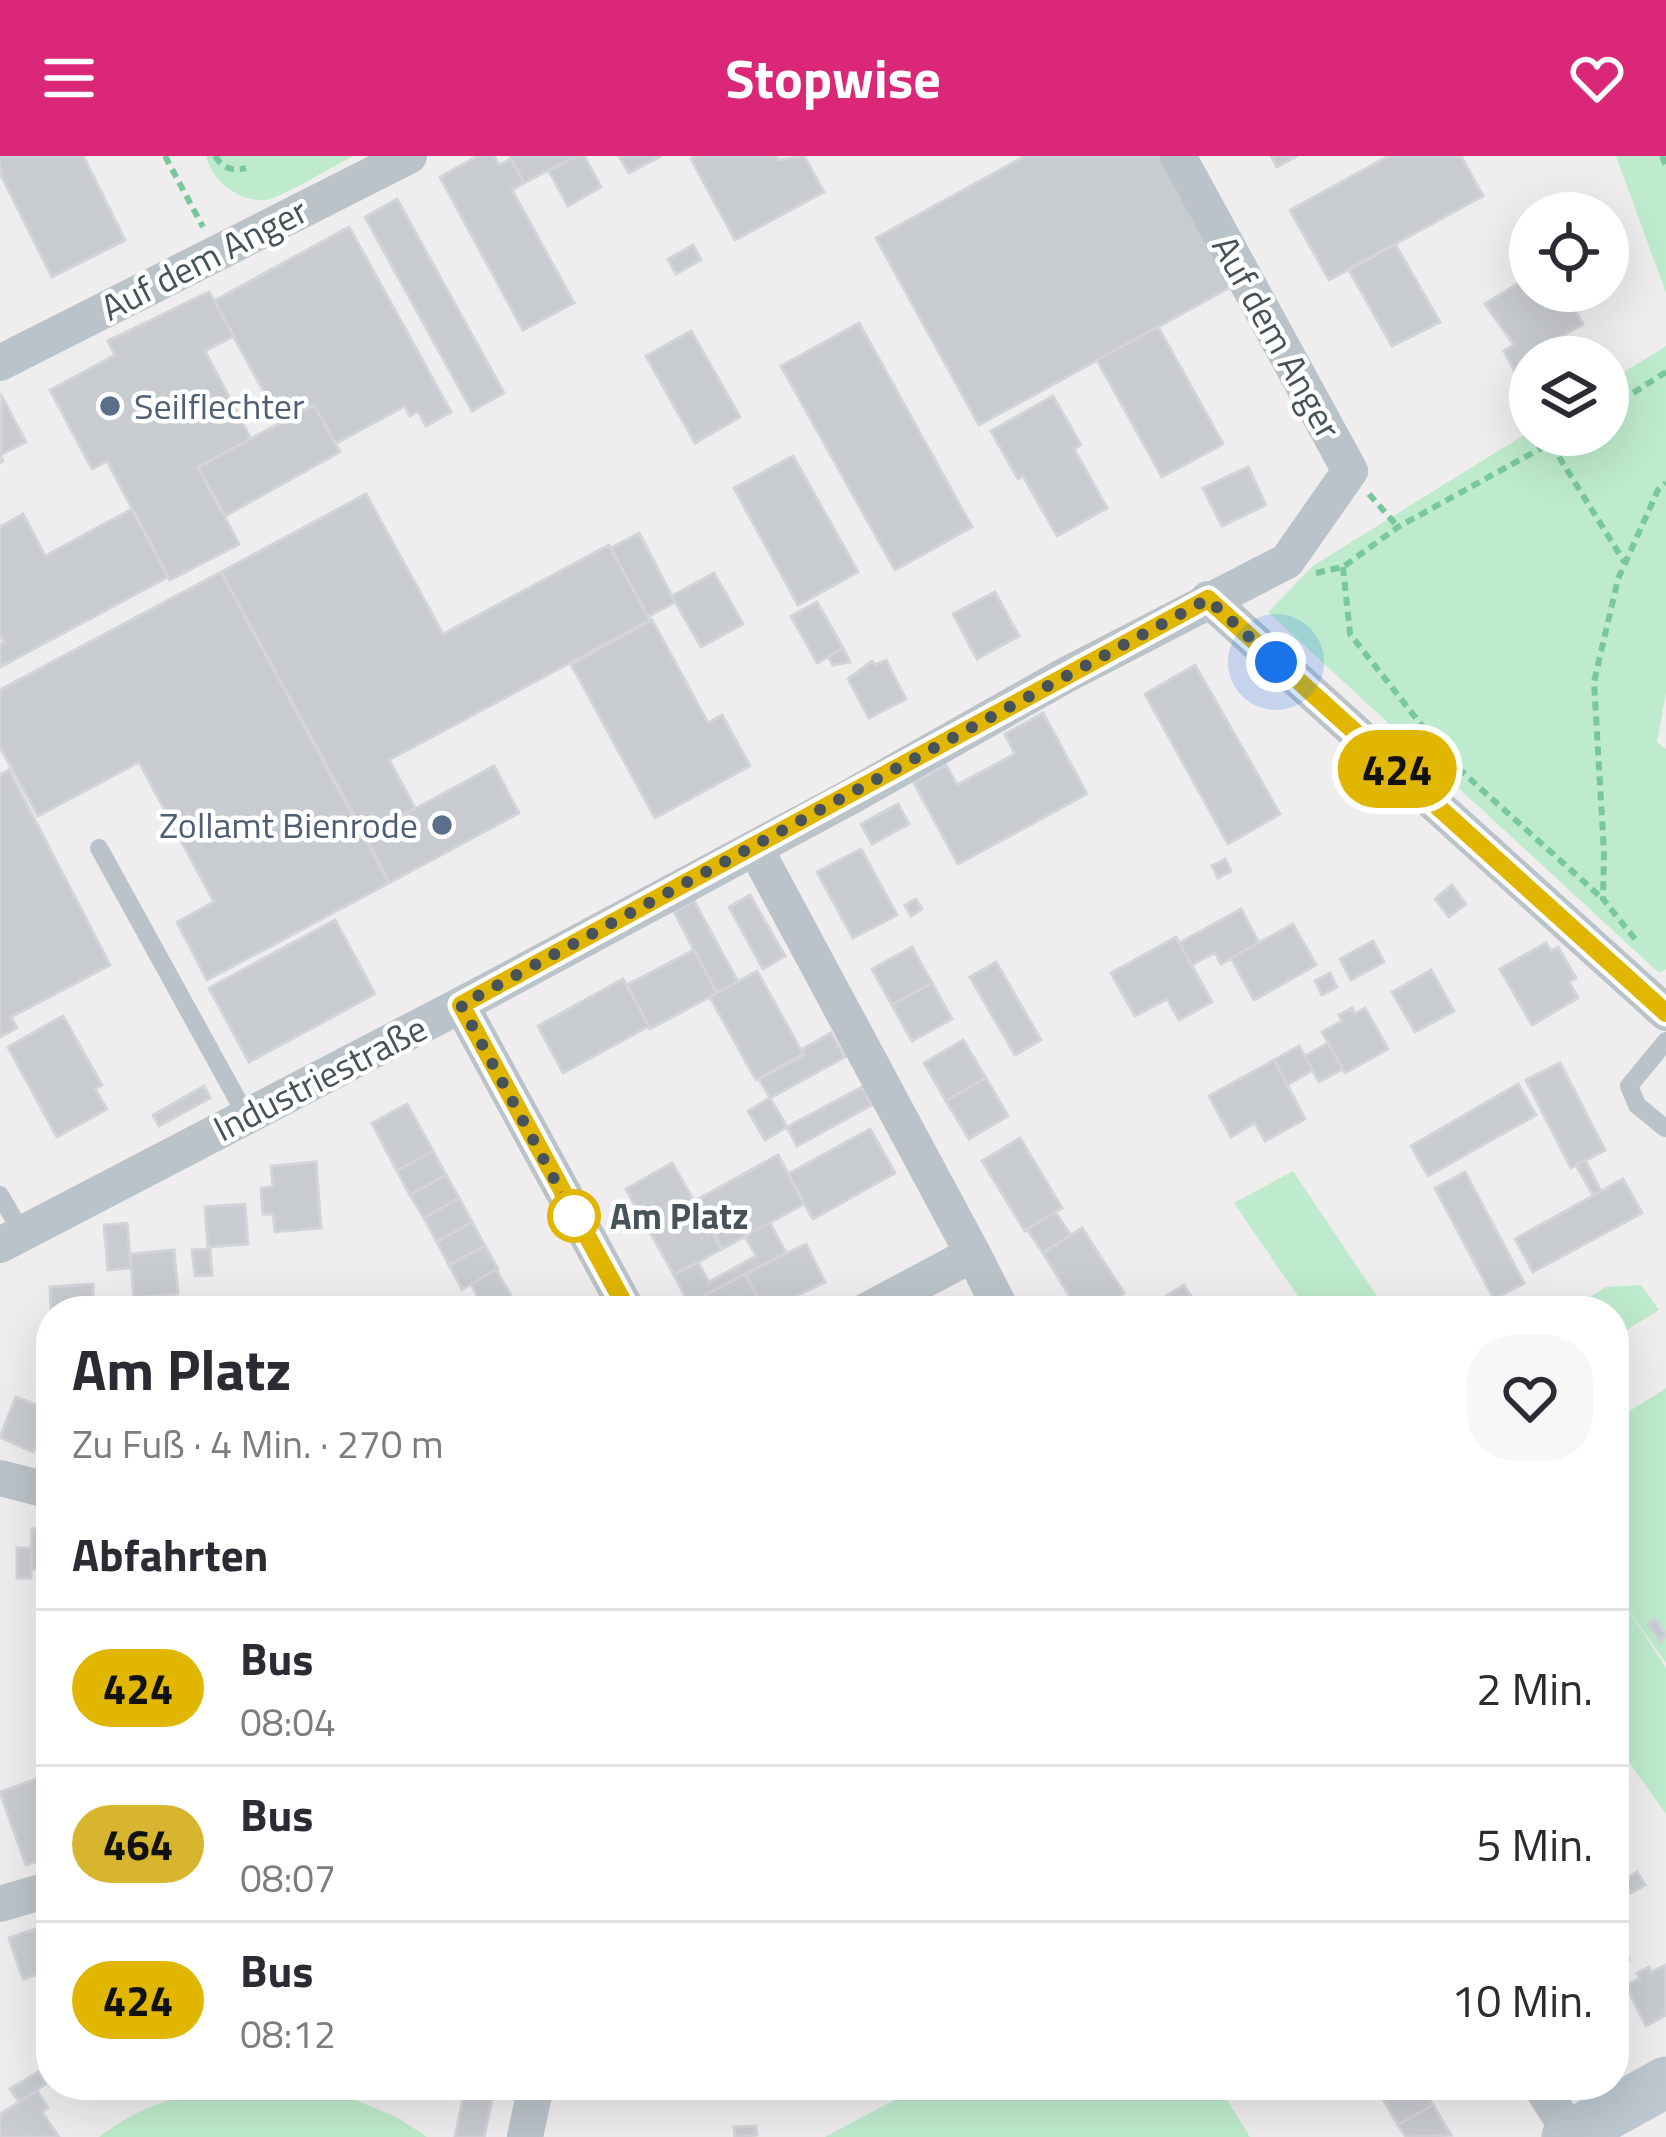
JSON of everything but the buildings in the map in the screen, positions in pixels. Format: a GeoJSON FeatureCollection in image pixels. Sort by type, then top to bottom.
{"type":"FeatureCollection","features":[{"type":"Feature","properties":{"kind":"street","name":"Auf dem Anger"},"geometry":{"type":"LineString","coordinates":[[0,363],[409,156]]}},
{"type":"Feature","properties":{"kind":"street","name":"Auf dem Anger"},"geometry":{"type":"LineString","coordinates":[[1178,156],[1350,471],[1287,561],[1208,599]]}},
{"type":"Feature","properties":{"kind":"street","name":"Industriestraße"},"geometry":{"type":"LineString","coordinates":[[11,1239],[755,848],[1208,599]]}},
{"type":"Feature","properties":{"kind":"street"},"geometry":{"type":"LineString","coordinates":[[1208,599],[1666,1013]]}},
{"type":"Feature","properties":{"kind":"street"},"geometry":{"type":"LineString","coordinates":[[755,848],[994,1296]]}},
{"type":"Feature","properties":{"kind":"street"},"geometry":{"type":"LineString","coordinates":[[461,1005],[620,1296]]}},
{"type":"Feature","properties":{"kind":"street"},"geometry":{"type":"LineString","coordinates":[[894,1296],[973,1254]]}},
{"type":"Feature","properties":{"kind":"street"},"geometry":{"type":"LineString","coordinates":[[0,1478],[36,1487]]}},
{"type":"Feature","properties":{"kind":"street"},"geometry":{"type":"LineString","coordinates":[[0,1904],[36,1893]]}},
{"type":"Feature","properties":{"kind":"street"},"geometry":{"type":"LineString","coordinates":[[1549,2100],[1569,2136],[1666,2083]]}},
{"type":"Feature","properties":{"kind":"street"},"geometry":{"type":"LineString","coordinates":[[525,2137],[533,2100]]}},
{"type":"Feature","properties":{"kind":"lane"},"geometry":{"type":"LineString","coordinates":[[98,848],[247,1117]]}},
{"type":"Feature","properties":{"kind":"lane"},"geometry":{"type":"LineString","coordinates":[[1665,1128],[1637,1106],[1629,1086],[1666,1041]]}},
{"type":"Feature","properties":{"kind":"lane"},"geometry":{"type":"LineString","coordinates":[[0,1195],[11,1239]]}},
{"type":"Feature","properties":{"kind":"path"},"geometry":{"type":"LineString","coordinates":[[165,156],[216,251]]}},
{"type":"Feature","properties":{"kind":"path"},"geometry":{"type":"LineString","coordinates":[[215,156],[235,171],[246,168]]}},
{"type":"Feature","properties":{"kind":"path"},"geometry":{"type":"LineString","coordinates":[[1663,156],[1666,166]]}},
{"type":"Feature","properties":{"kind":"path"},"geometry":{"type":"LineString","coordinates":[[1629,396],[1666,372]]}},
{"type":"Feature","properties":{"kind":"path"},"geometry":{"type":"LineString","coordinates":[[1298,578],[1343,567],[1399,527],[1529,456]]}},
{"type":"Feature","properties":{"kind":"path"},"geometry":{"type":"LineString","coordinates":[[1559,456],[1625,562]]}},
{"type":"Feature","properties":{"kind":"path"},"geometry":{"type":"LineString","coordinates":[[1350,471],[1399,527]]}},
{"type":"Feature","properties":{"kind":"path"},"geometry":{"type":"LineString","coordinates":[[1603,898],[1594,682],[1625,562],[1658,490],[1666,483]]}},
{"type":"Feature","properties":{"kind":"path"},"geometry":{"type":"LineString","coordinates":[[1343,567],[1351,634],[1449,760],[1603,898],[1641,946]]}},
{"type":"Feature","properties":{"kind":"green space"},"geometry":{"type":"Polygon","coordinates":[[[206,156],[353,156],[264,200],[227,188],[206,156]]]}},
{"type":"Feature","properties":{"kind":"green space"},"geometry":{"type":"Polygon","coordinates":[[[1616,156],[1666,156],[1666,293],[1616,156]]]}},
{"type":"Feature","properties":{"kind":"green space"},"geometry":{"type":"Polygon","coordinates":[[[1666,346],[1666,693],[1657,742],[1666,749],[1666,969],[1659,973],[1268,612],[1313,566],[1509,444],[1509,456],[1629,456],[1629,369],[1666,346]]]}},
{"type":"Feature","properties":{"kind":"green space"},"geometry":{"type":"Polygon","coordinates":[[[1293,1171],[1377,1296],[1298,1296],[1234,1203],[1293,1171]]]}},
{"type":"Feature","properties":{"kind":"green space"},"geometry":{"type":"Polygon","coordinates":[[[1641,1285],[1659,1310],[1629,1329],[1629,1296],[1592,1296],[1606,1287],[1641,1285]]]}},
{"type":"Feature","properties":{"kind":"green space"},"geometry":{"type":"Polygon","coordinates":[[[1666,1388],[1666,1663],[1629,1611],[1629,1411],[1666,1388]]]}},
{"type":"Feature","properties":{"kind":"green space"},"geometry":{"type":"Polygon","coordinates":[[[1629,1611],[1666,1668],[1666,1814],[1629,1762],[1629,1611]]]}},
{"type":"Feature","properties":{"kind":"green space"},"geometry":{"type":"Polygon","coordinates":[[[355,2100],[427,2137],[99,2137],[166,2101],[355,2100]]]}},
{"type":"Feature","properties":{"kind":"green space"},"geometry":{"type":"Polygon","coordinates":[[[894,2100],[1227,2100],[1250,2137],[825,2137],[894,2100]]]}},
{"type":"Feature","properties":{"kind":"bus line","name":"424"},"geometry":{"type":"LineString","coordinates":[[619,1296],[461,1005],[1208,599],[1666,1013]]}},
{"type":"Feature","properties":{"kind":"place","name":"Seilflechter"},"geometry":{"type":"Point","coordinates":[110,406]}},
{"type":"Feature","properties":{"kind":"place","name":"Zollamt Bienrode"},"geometry":{"type":"Point","coordinates":[442,825]}},
{"type":"Feature","properties":{"kind":"place","name":"Am Platz"},"geometry":{"type":"Point","coordinates":[574,1216]}},
{"type":"Feature","properties":{"kind":"route"},"geometry":{"type":"LineString","coordinates":[[574,1216],[461,1005],[1208,599],[1276,662]]}}]}
